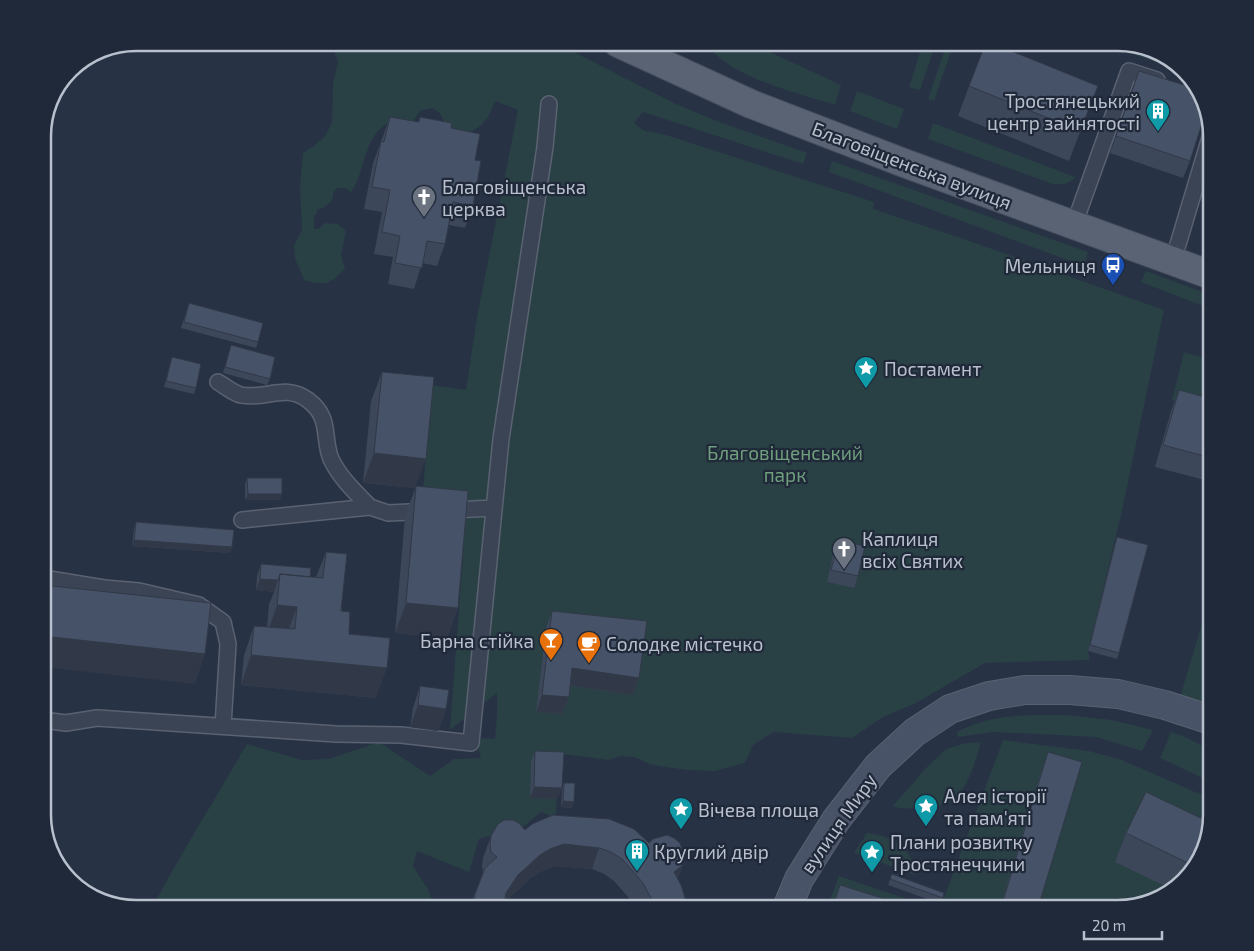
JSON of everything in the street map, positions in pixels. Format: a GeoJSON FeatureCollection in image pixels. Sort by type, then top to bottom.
{"type":"FeatureCollection","features":[{"type":"Feature","properties":{"kind":"main road","name":"Благовіщенська вулиця"},"geometry":{"type":"LineString","coordinates":[[637,51],[751,104],[904,163],[1203,272]]}},
{"type":"Feature","properties":{"kind":"street","name":"вулиця Миру"},"geometry":{"type":"LineString","coordinates":[[790,900],[799,879],[836,820],[878,766],[914,732],[950,709],[989,696],[1025,690],[1070,690],[1118,694],[1165,705],[1203,717]]}},
{"type":"Feature","properties":{"kind":"lane"},"geometry":{"type":"LineString","coordinates":[[1074,225],[1129,70],[1174,85]]}},
{"type":"Feature","properties":{"kind":"lane"},"geometry":{"type":"LineString","coordinates":[[51,721],[66,723],[97,718],[341,734],[401,735],[471,743],[501,439],[545,147],[549,104]]}},
{"type":"Feature","properties":{"kind":"lane"},"geometry":{"type":"LineString","coordinates":[[1173,261],[1203,161]]}},
{"type":"Feature","properties":{"kind":"lane"},"geometry":{"type":"LineString","coordinates":[[218,382],[240,395],[259,396],[273,392],[295,392],[309,401],[323,417],[331,458],[349,486],[370,507]]}},
{"type":"Feature","properties":{"kind":"lane"},"geometry":{"type":"LineString","coordinates":[[242,520],[370,507],[388,513],[494,508]]}},
{"type":"Feature","properties":{"kind":"lane"},"geometry":{"type":"LineString","coordinates":[[51,579],[104,588],[139,591],[199,604],[222,622],[228,644],[223,726]]}},
{"type":"Feature","properties":{"kind":"green space","name":"Благовіщенський парк"},"geometry":{"type":"Polygon","coordinates":[[[334,51],[572,51],[676,104],[714,120],[807,153],[803,164],[643,112],[634,123],[643,130],[666,135],[874,202],[873,209],[1164,310],[1122,511],[1088,651],[1090,660],[985,663],[916,703],[883,717],[852,738],[774,732],[753,745],[745,763],[715,771],[687,770],[652,765],[634,757],[620,756],[609,760],[563,754],[559,764],[556,813],[551,816],[541,812],[524,826],[479,839],[469,872],[417,851],[413,866],[429,891],[432,900],[156,900],[247,744],[302,760],[329,759],[379,742],[430,776],[454,759],[481,758],[477,744],[482,738],[495,739],[497,693],[450,730],[465,526],[423,492],[431,385],[466,390],[477,317],[518,110],[495,101],[486,120],[459,138],[445,124],[440,113],[432,108],[420,111],[414,120],[416,133],[390,122],[381,128],[370,144],[360,174],[351,192],[345,188],[337,188],[334,191],[332,201],[323,208],[318,209],[314,218],[314,229],[319,229],[324,223],[337,224],[346,230],[341,255],[345,268],[336,278],[327,283],[304,280],[295,258],[294,246],[302,229],[300,186],[303,153],[326,135],[332,122],[333,83],[338,62],[334,51]]]}},
{"type":"Feature","properties":{"kind":"green space"},"geometry":{"type":"Polygon","coordinates":[[[712,51],[768,51],[841,85],[835,105],[768,84],[736,69],[712,51]]]}},
{"type":"Feature","properties":{"kind":"green space"},"geometry":{"type":"Polygon","coordinates":[[[920,51],[933,51],[920,90],[909,87],[920,51]]]}},
{"type":"Feature","properties":{"kind":"green space"},"geometry":{"type":"Polygon","coordinates":[[[944,51],[951,51],[934,101],[928,99],[944,51]]]}},
{"type":"Feature","properties":{"kind":"green space"},"geometry":{"type":"Polygon","coordinates":[[[1125,52],[1145,56],[1160,63],[1125,52]]]}},
{"type":"Feature","properties":{"kind":"green space"},"geometry":{"type":"Polygon","coordinates":[[[857,91],[904,109],[897,129],[850,111],[857,91]]]}},
{"type":"Feature","properties":{"kind":"green space"},"geometry":{"type":"Polygon","coordinates":[[[933,123],[1075,177],[1066,183],[1053,184],[928,139],[933,123]]]}},
{"type":"Feature","properties":{"kind":"green space"},"geometry":{"type":"Polygon","coordinates":[[[832,161],[1088,252],[1084,266],[829,172],[832,161]]]}},
{"type":"Feature","properties":{"kind":"green space"},"geometry":{"type":"Polygon","coordinates":[[[1146,271],[1203,292],[1203,306],[1141,282],[1146,271]]]}},
{"type":"Feature","properties":{"kind":"green space"},"geometry":{"type":"Polygon","coordinates":[[[1184,352],[1203,358],[1203,410],[1172,400],[1184,352]]]}},
{"type":"Feature","properties":{"kind":"green space"},"geometry":{"type":"Polygon","coordinates":[[[1203,621],[1203,705],[1180,697],[1203,621]]]}},
{"type":"Feature","properties":{"kind":"green space"},"geometry":{"type":"Polygon","coordinates":[[[1024,715],[1066,715],[1112,720],[1153,730],[1142,751],[1096,737],[993,732],[958,737],[957,732],[997,718],[1024,715]]]}},
{"type":"Feature","properties":{"kind":"green space"},"geometry":{"type":"Polygon","coordinates":[[[1171,732],[1183,736],[1203,746],[1203,778],[1160,758],[1171,732]]]}},
{"type":"Feature","properties":{"kind":"green space"},"geometry":{"type":"Polygon","coordinates":[[[1003,740],[1089,751],[1122,760],[1203,795],[1201,831],[1194,852],[1185,867],[1174,879],[1155,891],[1134,898],[1118,900],[943,900],[1003,740]]]}},
{"type":"Feature","properties":{"kind":"green space"},"geometry":{"type":"Polygon","coordinates":[[[981,742],[969,777],[960,793],[954,799],[948,803],[933,807],[904,808],[893,806],[926,768],[946,749],[966,743],[981,742]]]}},
{"type":"Feature","properties":{"kind":"green space"},"geometry":{"type":"Polygon","coordinates":[[[867,833],[893,840],[906,850],[913,865],[915,875],[854,853],[867,833]]]}},
{"type":"Feature","properties":{"kind":"green space"},"geometry":{"type":"Polygon","coordinates":[[[839,876],[908,900],[830,900],[839,876]]]}},
{"type":"Feature","properties":{"kind":"building"},"geometry":{"type":"Polygon","coordinates":[[[983,51],[1011,51],[1098,86],[1080,131],[969,86],[983,51]]]}},
{"type":"Feature","properties":{"kind":"building","name":"Тростянецький центр зайнятості"},"geometry":{"type":"Polygon","coordinates":[[[1139,71],[1186,85],[1194,99],[1201,120],[1202,125],[1190,161],[1116,136],[1139,71]]]}},
{"type":"Feature","properties":{"kind":"building","name":"Благовіщенська церква"},"geometry":{"type":"Polygon","coordinates":[[[390,117],[419,122],[420,117],[452,123],[451,128],[480,134],[475,160],[481,161],[473,206],[453,202],[445,244],[427,241],[422,268],[395,263],[400,236],[382,232],[390,190],[372,187],[381,141],[384,142],[390,117]]]}},
{"type":"Feature","properties":{"kind":"building"},"geometry":{"type":"Polygon","coordinates":[[[189,303],[263,323],[258,342],[184,322],[189,303]]]}},
{"type":"Feature","properties":{"kind":"building"},"geometry":{"type":"Polygon","coordinates":[[[231,345],[275,357],[270,379],[225,367],[231,345]]]}},
{"type":"Feature","properties":{"kind":"building"},"geometry":{"type":"Polygon","coordinates":[[[172,357],[201,364],[196,388],[166,381],[172,357]]]}},
{"type":"Feature","properties":{"kind":"building"},"geometry":{"type":"Polygon","coordinates":[[[382,372],[434,377],[426,459],[374,453],[382,372]]]}},
{"type":"Feature","properties":{"kind":"building"},"geometry":{"type":"Polygon","coordinates":[[[1179,390],[1203,397],[1203,456],[1163,445],[1179,390]]]}},
{"type":"Feature","properties":{"kind":"building"},"geometry":{"type":"Polygon","coordinates":[[[247,478],[282,478],[282,494],[248,494],[247,478]]]}},
{"type":"Feature","properties":{"kind":"building"},"geometry":{"type":"Polygon","coordinates":[[[416,486],[468,491],[458,608],[406,603],[416,486]]]}},
{"type":"Feature","properties":{"kind":"building"},"geometry":{"type":"Polygon","coordinates":[[[136,522],[234,530],[232,547],[134,540],[136,522]]]}},
{"type":"Feature","properties":{"kind":"building"},"geometry":{"type":"Polygon","coordinates":[[[1117,537],[1148,545],[1119,653],[1090,645],[1117,537]]]}},
{"type":"Feature","properties":{"kind":"building"},"geometry":{"type":"Polygon","coordinates":[[[839,540],[865,546],[858,576],[831,570],[839,540]]]}},
{"type":"Feature","properties":{"kind":"building"},"geometry":{"type":"Polygon","coordinates":[[[326,552],[347,554],[341,611],[350,612],[349,634],[390,638],[387,668],[251,655],[254,626],[295,629],[297,607],[277,605],[280,574],[323,578],[326,552]]]}},
{"type":"Feature","properties":{"kind":"building"},"geometry":{"type":"Polygon","coordinates":[[[261,564],[311,568],[310,577],[280,574],[278,580],[260,579],[261,564]]]}},
{"type":"Feature","properties":{"kind":"building"},"geometry":{"type":"Polygon","coordinates":[[[51,586],[211,603],[205,654],[51,637],[51,586]]]}},
{"type":"Feature","properties":{"kind":"building","name":"Солодке містечко"},"geometry":{"type":"Polygon","coordinates":[[[552,611],[647,621],[639,678],[572,668],[569,697],[542,695],[552,611]]]}},
{"type":"Feature","properties":{"kind":"building"},"geometry":{"type":"Polygon","coordinates":[[[420,686],[449,690],[446,709],[418,705],[420,686]]]}},
{"type":"Feature","properties":{"kind":"building"},"geometry":{"type":"Polygon","coordinates":[[[535,751],[564,752],[562,788],[534,787],[535,751]]]}},
{"type":"Feature","properties":{"kind":"building"},"geometry":{"type":"Polygon","coordinates":[[[1048,752],[1082,762],[1040,900],[1003,900],[1048,752]]]}},
{"type":"Feature","properties":{"kind":"building"},"geometry":{"type":"Polygon","coordinates":[[[564,783],[575,783],[574,802],[563,801],[564,783]]]}},
{"type":"Feature","properties":{"kind":"building"},"geometry":{"type":"Polygon","coordinates":[[[1146,792],[1203,819],[1198,842],[1187,863],[1126,833],[1146,792]]]}},
{"type":"Feature","properties":{"kind":"building"},"geometry":{"type":"Polygon","coordinates":[[[553,815],[609,819],[634,829],[649,843],[653,839],[667,835],[674,838],[680,843],[685,859],[682,866],[674,872],[686,900],[651,900],[643,883],[622,859],[611,852],[599,848],[564,844],[540,855],[518,875],[506,893],[505,900],[474,900],[485,868],[497,857],[491,852],[491,836],[498,824],[504,820],[513,820],[519,823],[525,830],[532,824],[553,815]]]}},
{"type":"Feature","properties":{"kind":"building"},"geometry":{"type":"Polygon","coordinates":[[[892,874],[944,893],[943,898],[890,879],[892,874]]]}},
{"type":"Feature","properties":{"kind":"building"},"geometry":{"type":"Polygon","coordinates":[[[840,885],[888,900],[835,900],[840,885]]]}},
{"type":"Feature","properties":{"kind":"place","name":"Тростянецький центр зайнятості"},"geometry":{"type":"Point","coordinates":[1158,132]}},
{"type":"Feature","properties":{"kind":"place","name":"Благовіщенська церква"},"geometry":{"type":"Point","coordinates":[424,218]}},
{"type":"Feature","properties":{"kind":"place","name":"Мельниця"},"geometry":{"type":"Point","coordinates":[1113,286]}},
{"type":"Feature","properties":{"kind":"place","name":"Постамент"},"geometry":{"type":"Point","coordinates":[866,389]}},
{"type":"Feature","properties":{"kind":"place","name":"Каплиця всіх Святих"},"geometry":{"type":"Point","coordinates":[844,570]}},
{"type":"Feature","properties":{"kind":"place","name":"Барна стійка"},"geometry":{"type":"Point","coordinates":[551,661]}},
{"type":"Feature","properties":{"kind":"place","name":"Солодке містечко"},"geometry":{"type":"Point","coordinates":[589,664]}},
{"type":"Feature","properties":{"kind":"place","name":"Алея історії та пам'яті"},"geometry":{"type":"Point","coordinates":[926,827]}},
{"type":"Feature","properties":{"kind":"place","name":"Вічева площа"},"geometry":{"type":"Point","coordinates":[681,830]}},
{"type":"Feature","properties":{"kind":"place","name":"Круглий двір"},"geometry":{"type":"Point","coordinates":[637,872]}},
{"type":"Feature","properties":{"kind":"place","name":"Плани розвитку Тростянеччини"},"geometry":{"type":"Point","coordinates":[872,873]}}]}
